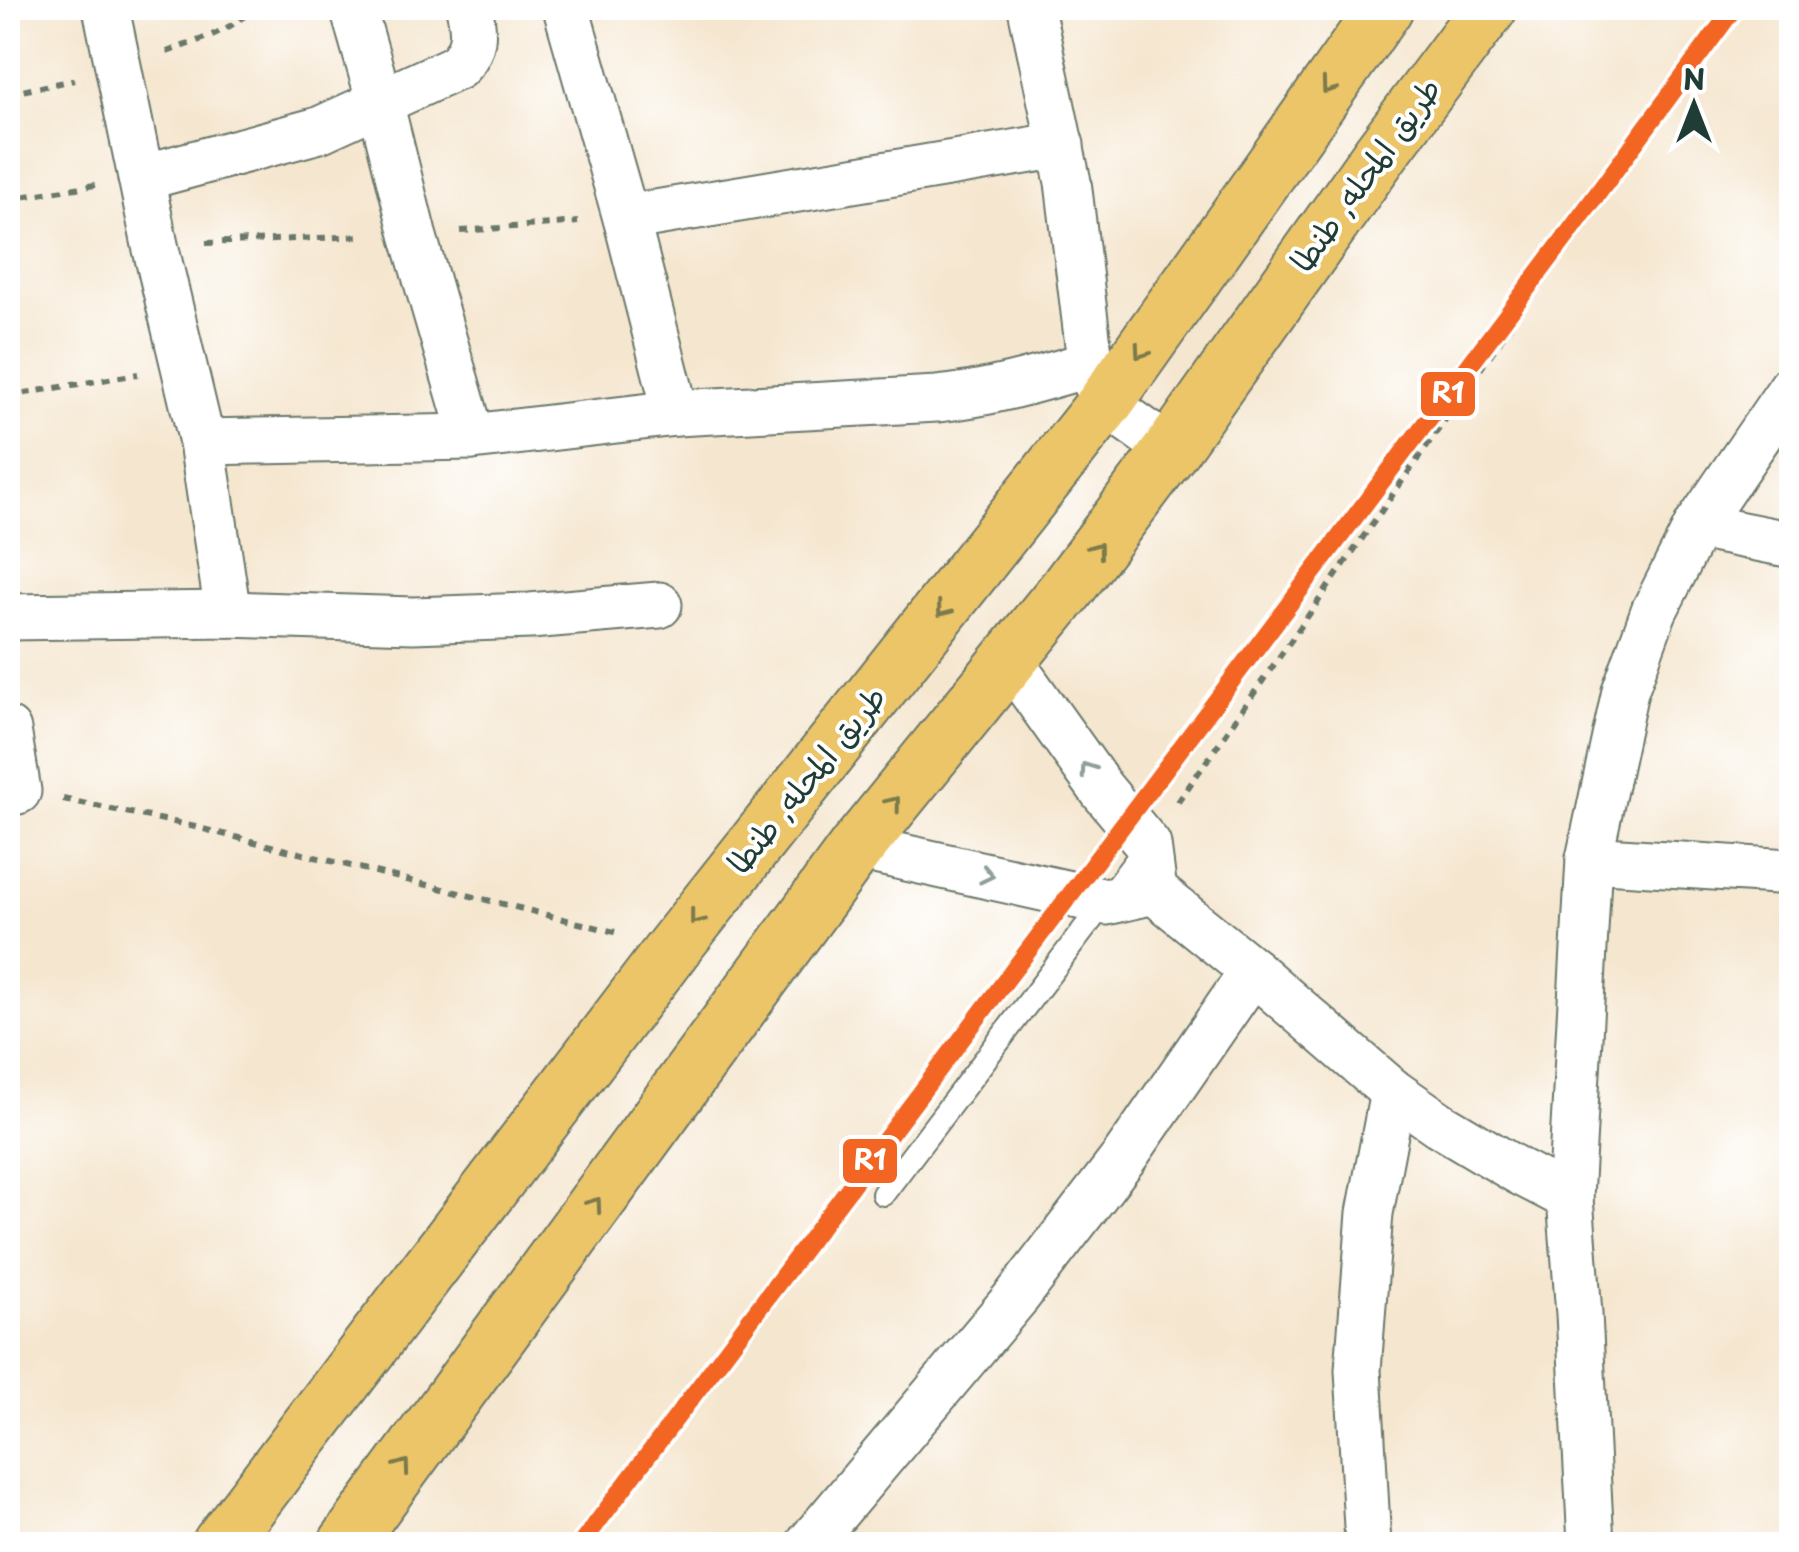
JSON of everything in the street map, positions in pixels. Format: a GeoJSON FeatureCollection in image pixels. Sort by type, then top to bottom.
{"type":"FeatureCollection","features":[{"type":"Feature","properties":{"kind":"highway","name":"طريق المحله, طنطا"},"geometry":{"type":"LineString","coordinates":[[220,1544],[1098,384],[1209,254],[1385,8]]}},
{"type":"Feature","properties":{"kind":"highway","name":"طريق المحله, طنطا"},"geometry":{"type":"LineString","coordinates":[[346,1544],[857,847],[1010,660],[1171,450],[1381,152],[1490,8]]}},
{"type":"Feature","properties":{"kind":"street"},"geometry":{"type":"LineString","coordinates":[[106,8],[140,178],[202,442],[228,614]]}},
{"type":"Feature","properties":{"kind":"street"},"geometry":{"type":"LineString","coordinates":[[352,8],[472,436]]}},
{"type":"Feature","properties":{"kind":"street"},"geometry":{"type":"LineString","coordinates":[[140,178],[319,130],[457,68],[468,57],[474,40],[469,8]]}},
{"type":"Feature","properties":{"kind":"street"},"geometry":{"type":"LineString","coordinates":[[566,8],[676,413]]}},
{"type":"Feature","properties":{"kind":"street"},"geometry":{"type":"LineString","coordinates":[[1031,8],[1062,144],[1098,384],[1171,450]]}},
{"type":"Feature","properties":{"kind":"street"},"geometry":{"type":"LineString","coordinates":[[626,218],[1062,144]]}},
{"type":"Feature","properties":{"kind":"street"},"geometry":{"type":"LineString","coordinates":[[202,442],[472,436],[676,413],[975,396],[1015,386],[1098,384]]}},
{"type":"Feature","properties":{"kind":"street"},"geometry":{"type":"LineString","coordinates":[[1592,1544],[1570,1198],[1590,858],[1625,691],[1654,611],[1697,526],[1792,387]]}},
{"type":"Feature","properties":{"kind":"street"},"geometry":{"type":"LineString","coordinates":[[1697,526],[1792,545]]}},
{"type":"Feature","properties":{"kind":"street"},"geometry":{"type":"LineString","coordinates":[[8,617],[228,614],[413,620],[530,616],[659,605]]}},
{"type":"Feature","properties":{"kind":"street"},"geometry":{"type":"LineString","coordinates":[[1010,660],[1102,790],[1148,845],[1154,891],[1393,1092],[1518,1171],[1570,1198]]}},
{"type":"Feature","properties":{"kind":"street"},"geometry":{"type":"LineString","coordinates":[[8,730],[18,790]]}},
{"type":"Feature","properties":{"kind":"street"},"geometry":{"type":"LineString","coordinates":[[857,847],[1106,902],[1154,891]]}},
{"type":"Feature","properties":{"kind":"street"},"geometry":{"type":"LineString","coordinates":[[1590,858],[1792,872]]}},
{"type":"Feature","properties":{"kind":"street"},"geometry":{"type":"LineString","coordinates":[[809,1544],[1018,1295],[1125,1156],[1253,972]]}},
{"type":"Feature","properties":{"kind":"street"},"geometry":{"type":"LineString","coordinates":[[1368,1544],[1358,1370],[1370,1214],[1393,1092]]}},
{"type":"Feature","properties":{"kind":"lane"},"geometry":{"type":"LineString","coordinates":[[883,1194],[1148,845]]}},
{"type":"Feature","properties":{"kind":"path"},"geometry":{"type":"LineString","coordinates":[[8,94],[118,71],[225,30],[253,8]]}},
{"type":"Feature","properties":{"kind":"path"},"geometry":{"type":"LineString","coordinates":[[8,200],[140,178]]}},
{"type":"Feature","properties":{"kind":"path"},"geometry":{"type":"LineString","coordinates":[[155,245],[414,234],[626,218]]}},
{"type":"Feature","properties":{"kind":"path"},"geometry":{"type":"LineString","coordinates":[[1148,845],[1534,290]]}},
{"type":"Feature","properties":{"kind":"path"},"geometry":{"type":"LineString","coordinates":[[8,396],[184,367]]}},
{"type":"Feature","properties":{"kind":"path"},"geometry":{"type":"LineString","coordinates":[[18,790],[202,828],[674,947]]}},
{"type":"Feature","properties":{"kind":"transit line","name":"R1"},"geometry":{"type":"LineString","coordinates":[[581,1544],[1734,8]]}}]}
